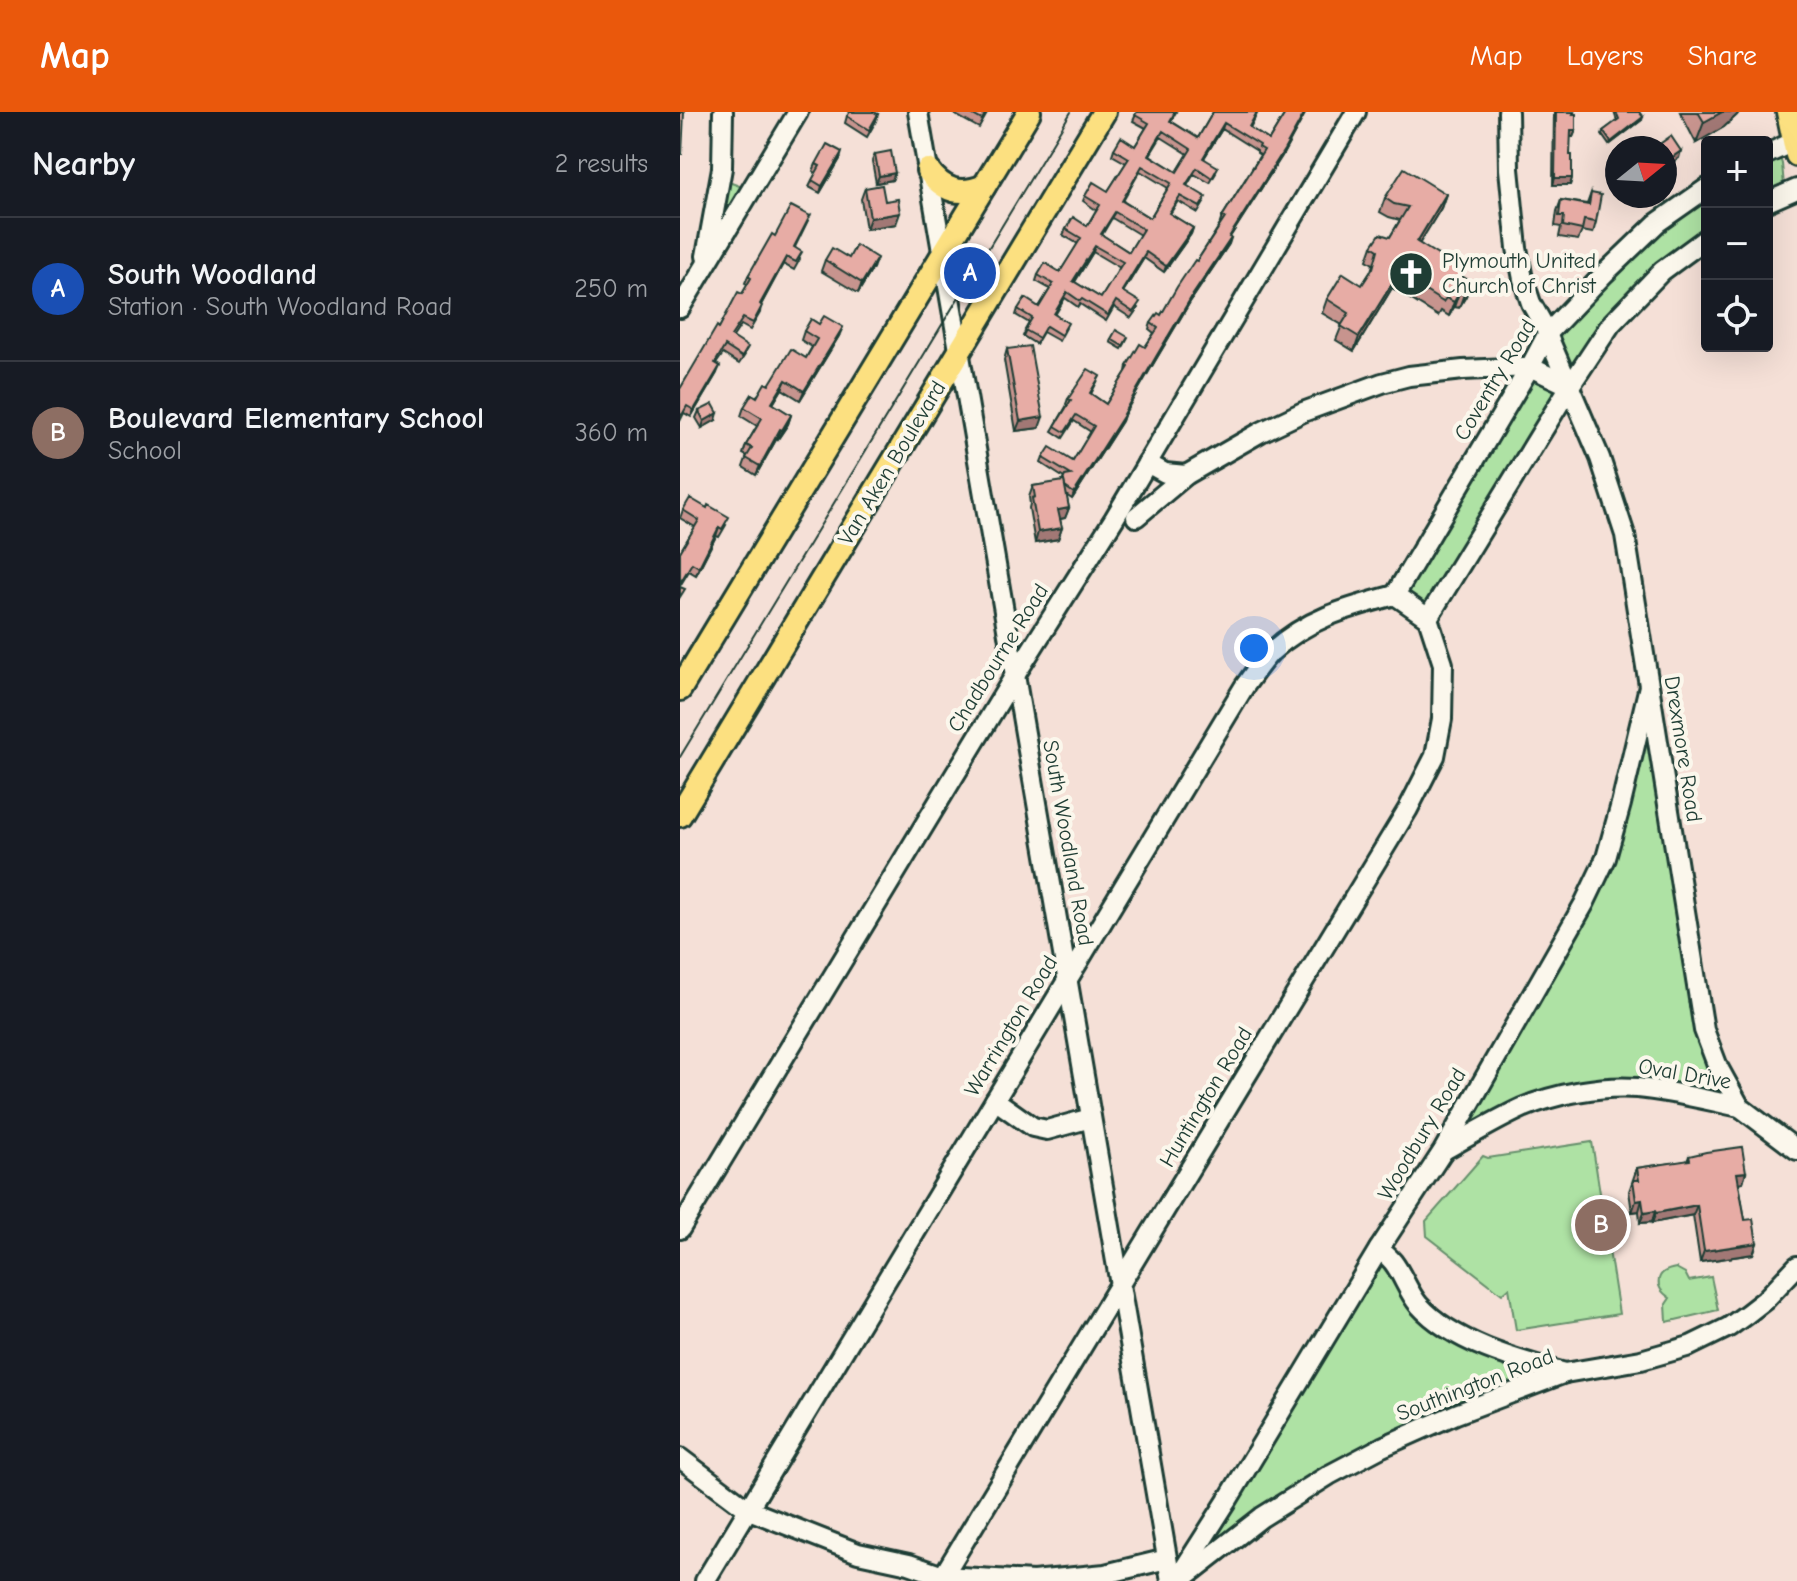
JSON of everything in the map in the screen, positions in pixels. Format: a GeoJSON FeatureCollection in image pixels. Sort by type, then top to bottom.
{"type":"FeatureCollection","features":[{"type":"Feature","properties":{"kind":"main road"},"geometry":{"type":"LineString","coordinates":[[680,689],[1029,112]]}},
{"type":"Feature","properties":{"kind":"main road","name":"Van Aken Boulevard"},"geometry":{"type":"LineString","coordinates":[[680,815],[1104,112]]}},
{"type":"Feature","properties":{"kind":"main road"},"geometry":{"type":"LineString","coordinates":[[1788,112],[1796,146]]}},
{"type":"Feature","properties":{"kind":"main road"},"geometry":{"type":"LineString","coordinates":[[928,170],[936,181],[962,192],[984,186]]}},
{"type":"Feature","properties":{"kind":"street"},"geometry":{"type":"LineString","coordinates":[[703,271],[722,168],[723,112]]}},
{"type":"Feature","properties":{"kind":"street"},"geometry":{"type":"LineString","coordinates":[[680,308],[798,112]]}},
{"type":"Feature","properties":{"kind":"street","name":"South Woodland Road"},"geometry":{"type":"LineString","coordinates":[[918,112],[1167,1559],[1176,1581]]}},
{"type":"Feature","properties":{"kind":"street","name":"Chadbourne Road"},"geometry":{"type":"LineString","coordinates":[[680,1229],[1147,463],[1356,112]]}},
{"type":"Feature","properties":{"kind":"street","name":"Drexmore Road"},"geometry":{"type":"LineString","coordinates":[[1508,112],[1509,169],[1523,279],[1600,458],[1625,535],[1704,1030],[1710,1049],[1740,1107],[1797,1150]]}},
{"type":"Feature","properties":{"kind":"street"},"geometry":{"type":"LineString","coordinates":[[1773,152],[1796,146]]}},
{"type":"Feature","properties":{"kind":"street"},"geometry":{"type":"LineString","coordinates":[[722,168],[744,181],[754,181]]}},
{"type":"Feature","properties":{"kind":"street"},"geometry":{"type":"LineString","coordinates":[[1773,199],[1797,189]]}},
{"type":"Feature","properties":{"kind":"street","name":"Coventry Road"},"geometry":{"type":"LineString","coordinates":[[1395,595],[1548,333],[1657,223],[1701,192]]}},
{"type":"Feature","properties":{"kind":"street"},"geometry":{"type":"LineString","coordinates":[[1395,595],[1428,618],[1611,324],[1662,271],[1701,242]]}},
{"type":"Feature","properties":{"kind":"street"},"geometry":{"type":"LineString","coordinates":[[1136,517],[1186,475],[1261,432],[1294,416],[1382,383],[1409,376],[1463,370],[1530,367],[1570,386]]}},
{"type":"Feature","properties":{"kind":"street"},"geometry":{"type":"LineString","coordinates":[[1147,463],[1165,473],[1186,475]]}},
{"type":"Feature","properties":{"kind":"street","name":"Warrington Road"},"geometry":{"type":"LineString","coordinates":[[705,1581],[1244,687],[1270,654],[1301,628],[1340,610],[1395,595]]}},
{"type":"Feature","properties":{"kind":"street","name":"Huntington Road"},"geometry":{"type":"LineString","coordinates":[[942,1579],[1408,809],[1435,756],[1442,719],[1443,664],[1428,618]]}},
{"type":"Feature","properties":{"kind":"street","name":"Woodbury Road"},"geometry":{"type":"LineString","coordinates":[[1176,1581],[1379,1249],[1443,1151],[1584,904],[1606,858],[1649,686]]}},
{"type":"Feature","properties":{"kind":"street","name":"Oval Drive"},"geometry":{"type":"LineString","coordinates":[[1443,1151],[1526,1107],[1570,1094],[1603,1089],[1633,1087],[1658,1090],[1740,1107]]}},
{"type":"Feature","properties":{"kind":"street"},"geometry":{"type":"LineString","coordinates":[[995,1100],[1039,1129],[1047,1130],[1091,1118]]}},
{"type":"Feature","properties":{"kind":"street"},"geometry":{"type":"LineString","coordinates":[[1379,1249],[1392,1262],[1421,1307],[1448,1328],[1501,1353],[1565,1373]]}},
{"type":"Feature","properties":{"kind":"street","name":"Southington Road"},"geometry":{"type":"LineString","coordinates":[[1176,1581],[1254,1523],[1329,1475],[1382,1447],[1456,1414],[1565,1373],[1641,1360],[1679,1350],[1712,1336],[1765,1300],[1797,1266]]}},
{"type":"Feature","properties":{"kind":"street"},"geometry":{"type":"LineString","coordinates":[[680,1458],[749,1510],[858,1553],[909,1564],[942,1579],[1033,1581],[1105,1574],[1167,1559]]}},
{"type":"Feature","properties":{"kind":"street"},"geometry":{"type":"LineString","coordinates":[[1227,1501],[1254,1523]]}},
{"type":"Feature","properties":{"kind":"green space"},"geometry":{"type":"Polygon","coordinates":[[[1777,148],[1784,186],[1773,196],[1773,150],[1777,148]]]}},
{"type":"Feature","properties":{"kind":"green space"},"geometry":{"type":"Polygon","coordinates":[[[726,181],[745,188],[723,225],[718,222],[726,181]]]}},
{"type":"Feature","properties":{"kind":"green space"},"geometry":{"type":"Polygon","coordinates":[[[1701,193],[1701,243],[1611,324],[1428,618],[1395,595],[1547,334],[1701,193]]]}},
{"type":"Feature","properties":{"kind":"green space"},"geometry":{"type":"Polygon","coordinates":[[[1649,686],[1699,1005],[1740,1107],[1686,1095],[1570,1094],[1443,1151],[1584,904],[1649,686]]]}},
{"type":"Feature","properties":{"kind":"green space"},"geometry":{"type":"Polygon","coordinates":[[[1592,1142],[1619,1314],[1516,1330],[1509,1288],[1502,1294],[1427,1236],[1426,1221],[1483,1156],[1488,1158],[1592,1142]]]}},
{"type":"Feature","properties":{"kind":"green space"},"geometry":{"type":"Polygon","coordinates":[[[1379,1249],[1431,1316],[1565,1373],[1382,1447],[1180,1581],[1379,1249]]]}},
{"type":"Feature","properties":{"kind":"green space"},"geometry":{"type":"Polygon","coordinates":[[[1676,1268],[1685,1273],[1689,1281],[1711,1277],[1718,1310],[1667,1322],[1666,1304],[1670,1298],[1661,1289],[1659,1280],[1664,1272],[1676,1268]]]}},
{"type":"Feature","properties":{"kind":"building"},"geometry":{"type":"Polygon","coordinates":[[[680,112],[684,112],[682,154],[680,154],[680,112]]]}},
{"type":"Feature","properties":{"kind":"building"},"geometry":{"type":"Polygon","coordinates":[[[850,112],[878,114],[869,130],[847,116],[850,112]]]}},
{"type":"Feature","properties":{"kind":"building"},"geometry":{"type":"Polygon","coordinates":[[[968,112],[986,112],[982,120],[968,112]]]}},
{"type":"Feature","properties":{"kind":"building"},"geometry":{"type":"Polygon","coordinates":[[[1137,112],[1175,112],[1170,121],[1198,138],[1213,112],[1257,112],[1249,127],[1269,140],[1286,112],[1305,112],[1074,493],[1062,482],[1065,476],[1071,475],[1043,458],[1050,447],[1073,461],[1094,426],[1076,415],[1065,432],[1055,426],[1071,400],[1068,399],[1088,369],[1100,376],[1090,393],[1106,404],[1140,344],[1145,347],[1158,328],[1151,323],[1158,313],[1161,315],[1197,261],[1264,150],[1224,123],[1203,158],[1218,167],[1212,178],[1197,168],[1186,185],[1206,197],[1200,207],[1180,196],[1169,213],[1193,228],[1166,266],[1146,252],[1122,291],[1140,302],[1133,312],[1116,301],[1108,315],[1067,292],[1054,314],[1068,323],[1061,335],[1046,326],[1039,338],[1025,330],[1032,318],[1018,309],[1025,298],[1039,307],[1053,284],[1038,275],[1045,263],[1060,272],[1081,238],[1066,229],[1073,217],[1087,226],[1100,205],[1085,196],[1093,182],[1108,191],[1129,158],[1114,149],[1121,137],[1135,146],[1149,123],[1135,115],[1137,112]],[[1163,131],[1149,155],[1177,172],[1191,149],[1163,131]],[[1142,166],[1122,201],[1150,218],[1171,183],[1142,166]],[[1115,212],[1101,234],[1129,252],[1143,229],[1115,212]],[[1095,246],[1073,281],[1101,298],[1123,262],[1095,246]]]}},
{"type":"Feature","properties":{"kind":"building"},"geometry":{"type":"Polygon","coordinates":[[[1556,112],[1576,114],[1576,130],[1571,130],[1572,178],[1555,178],[1556,112]]]}},
{"type":"Feature","properties":{"kind":"building"},"geometry":{"type":"Polygon","coordinates":[[[1616,112],[1639,112],[1643,117],[1619,136],[1607,136],[1603,131],[1619,119],[1616,112]]]}},
{"type":"Feature","properties":{"kind":"building"},"geometry":{"type":"Polygon","coordinates":[[[1698,112],[1722,112],[1704,122],[1698,112]]]}},
{"type":"Feature","properties":{"kind":"building"},"geometry":{"type":"Polygon","coordinates":[[[827,144],[842,152],[822,186],[812,180],[820,166],[816,164],[827,144]]]}},
{"type":"Feature","properties":{"kind":"building"},"geometry":{"type":"Polygon","coordinates":[[[891,151],[895,173],[879,176],[875,154],[891,151]]]}},
{"type":"Feature","properties":{"kind":"building"},"geometry":{"type":"Polygon","coordinates":[[[1404,168],[1446,194],[1417,242],[1462,270],[1460,275],[1471,282],[1464,294],[1459,293],[1454,302],[1446,298],[1443,302],[1398,274],[1359,337],[1341,326],[1349,313],[1327,299],[1343,273],[1362,285],[1373,268],[1378,250],[1372,246],[1380,234],[1390,237],[1408,207],[1385,198],[1404,168]]]}},
{"type":"Feature","properties":{"kind":"building"},"geometry":{"type":"Polygon","coordinates":[[[882,185],[885,201],[898,199],[900,213],[870,218],[865,188],[882,185]]]}},
{"type":"Feature","properties":{"kind":"building"},"geometry":{"type":"Polygon","coordinates":[[[1591,193],[1601,195],[1596,222],[1584,220],[1582,230],[1563,226],[1564,216],[1559,216],[1561,200],[1589,205],[1591,193]]]}},
{"type":"Feature","properties":{"kind":"building"},"geometry":{"type":"Polygon","coordinates":[[[791,206],[810,216],[794,247],[802,252],[796,262],[786,257],[753,323],[743,318],[731,336],[748,347],[742,357],[725,346],[715,363],[720,366],[694,410],[687,406],[680,414],[680,389],[738,292],[742,294],[751,278],[748,276],[791,206]]]}},
{"type":"Feature","properties":{"kind":"building"},"geometry":{"type":"Polygon","coordinates":[[[856,245],[877,258],[862,283],[825,260],[832,248],[849,258],[856,245]]]}},
{"type":"Feature","properties":{"kind":"building"},"geometry":{"type":"Polygon","coordinates":[[[824,316],[843,327],[804,391],[786,380],[772,403],[791,415],[760,466],[746,458],[752,448],[746,445],[762,418],[744,407],[752,394],[757,397],[765,383],[769,385],[791,349],[806,358],[817,339],[804,331],[811,319],[819,324],[824,316]]]}},
{"type":"Feature","properties":{"kind":"building"},"geometry":{"type":"Polygon","coordinates":[[[1116,330],[1128,337],[1123,346],[1111,339],[1116,330]]]}},
{"type":"Feature","properties":{"kind":"building"},"geometry":{"type":"Polygon","coordinates":[[[1030,346],[1043,417],[1020,421],[1007,349],[1030,346]]]}},
{"type":"Feature","properties":{"kind":"building"},"geometry":{"type":"Polygon","coordinates":[[[713,404],[718,413],[704,421],[699,411],[713,404]]]}},
{"type":"Feature","properties":{"kind":"building"},"geometry":{"type":"Polygon","coordinates":[[[1064,481],[1069,508],[1058,510],[1062,528],[1038,532],[1033,486],[1064,481]]]}},
{"type":"Feature","properties":{"kind":"building"},"geometry":{"type":"Polygon","coordinates":[[[690,498],[729,517],[722,529],[719,527],[699,567],[692,563],[680,583],[680,552],[699,520],[683,510],[690,498]]]}},
{"type":"Feature","properties":{"kind":"building"},"geometry":{"type":"Polygon","coordinates":[[[1742,1147],[1746,1172],[1737,1173],[1745,1220],[1753,1219],[1757,1243],[1704,1251],[1697,1205],[1644,1213],[1642,1200],[1636,1201],[1633,1180],[1639,1180],[1637,1168],[1690,1160],[1689,1156],[1742,1147]]]}},
{"type":"Feature","properties":{"kind":"tram line"},"geometry":{"type":"LineString","coordinates":[[680,757],[1071,112]]}},
{"type":"Feature","properties":{"kind":"place","name":"South Woodland"},"geometry":{"type":"Point","coordinates":[970,273]}},
{"type":"Feature","properties":{"kind":"place","name":"Plymouth United Church of Christ"},"geometry":{"type":"Point","coordinates":[1411,274]}},
{"type":"Feature","properties":{"kind":"place","name":"Boulevard Elementary School"},"geometry":{"type":"Point","coordinates":[1601,1225]}}]}
